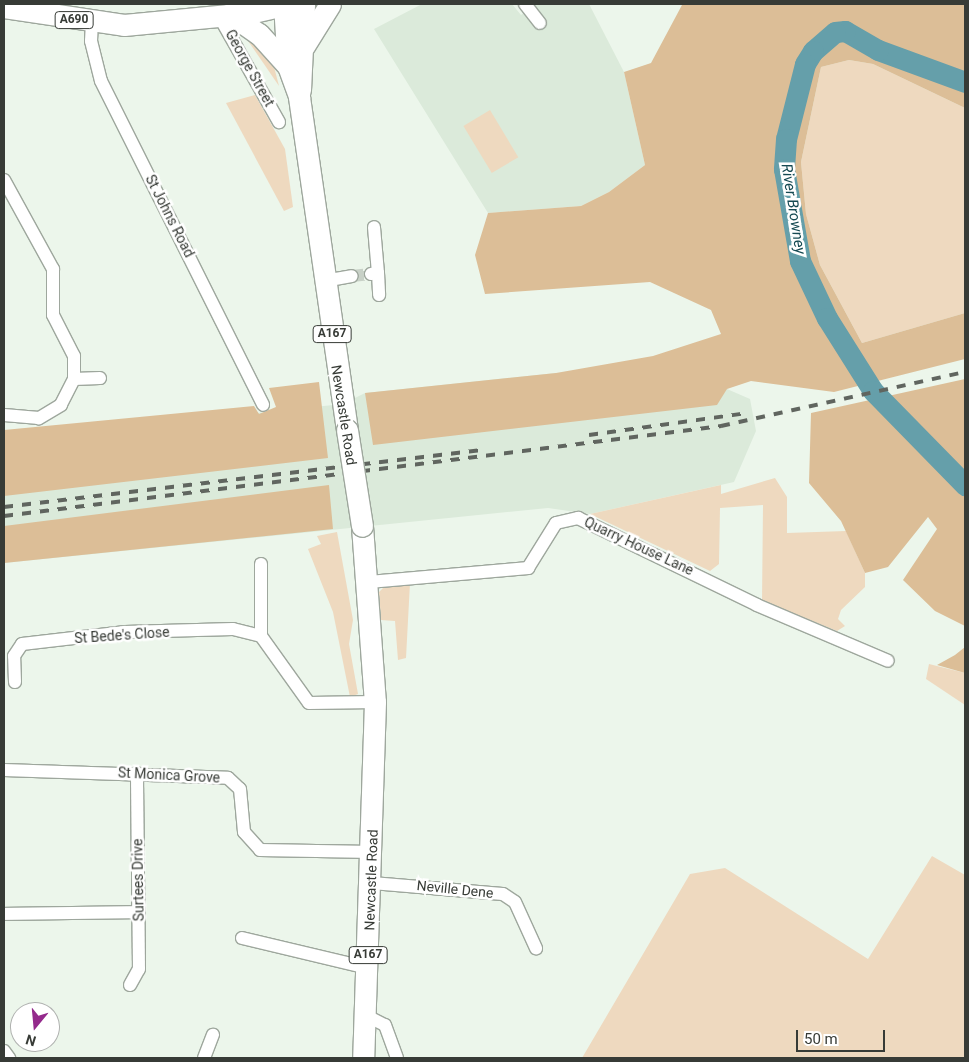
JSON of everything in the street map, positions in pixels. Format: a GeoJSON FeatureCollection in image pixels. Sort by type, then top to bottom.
{"type":"FeatureCollection","features":[{"type":"Feature","properties":{"kind":"highway","name":"Newcastle Road"},"geometry":{"type":"LineString","coordinates":[[290,4],[304,46],[299,97]]}},
{"type":"Feature","properties":{"kind":"highway","name":"Newcastle Road"},"geometry":{"type":"LineString","coordinates":[[290,4],[288,66],[299,97],[324,281],[369,582],[375,702],[372,883],[363,1058]]}},
{"type":"Feature","properties":{"kind":"highway","name":"A690"},"geometry":{"type":"LineString","coordinates":[[4,6],[92,22],[146,24],[290,4]]}},
{"type":"Feature","properties":{"kind":"highway"},"geometry":{"type":"LineString","coordinates":[[304,46],[330,4]]}},
{"type":"Feature","properties":{"kind":"highway"},"geometry":{"type":"LineString","coordinates":[[232,11],[259,34],[288,66]]}},
{"type":"Feature","properties":{"kind":"street"},"geometry":{"type":"LineString","coordinates":[[525,4],[540,23]]}},
{"type":"Feature","properties":{"kind":"street","name":"George Street"},"geometry":{"type":"LineString","coordinates":[[232,11],[279,122]]}},
{"type":"Feature","properties":{"kind":"street","name":"St Johns Road"},"geometry":{"type":"LineString","coordinates":[[92,22],[91,41],[101,81],[263,405]]}},
{"type":"Feature","properties":{"kind":"street"},"geometry":{"type":"LineString","coordinates":[[4,180],[53,269],[53,315],[74,356],[74,379],[61,405],[50,413],[29,419],[4,415]]}},
{"type":"Feature","properties":{"kind":"street"},"geometry":{"type":"LineString","coordinates":[[374,227],[374,274],[379,295]]}},
{"type":"Feature","properties":{"kind":"street"},"geometry":{"type":"LineString","coordinates":[[324,281],[352,276]]}},
{"type":"Feature","properties":{"kind":"street"},"geometry":{"type":"LineString","coordinates":[[74,379],[100,378]]}},
{"type":"Feature","properties":{"kind":"street","name":"Quarry House Lane"},"geometry":{"type":"LineString","coordinates":[[369,582],[528,568],[556,523],[578,518],[757,605],[888,661]]}},
{"type":"Feature","properties":{"kind":"street"},"geometry":{"type":"LineString","coordinates":[[261,564],[261,636],[309,703],[375,702]]}},
{"type":"Feature","properties":{"kind":"street","name":"St Bede's Close"},"geometry":{"type":"LineString","coordinates":[[15,682],[14,656],[22,644],[125,632],[233,628],[261,636]]}},
{"type":"Feature","properties":{"kind":"street","name":"St Monica Grove"},"geometry":{"type":"LineString","coordinates":[[4,770],[137,773],[228,778],[240,789],[244,832],[260,850],[372,852]]}},
{"type":"Feature","properties":{"kind":"street","name":"Surtees Drive"},"geometry":{"type":"LineString","coordinates":[[130,985],[139,969],[137,773]]}},
{"type":"Feature","properties":{"kind":"street","name":"Neville Dene"},"geometry":{"type":"LineString","coordinates":[[372,883],[503,894],[515,902],[536,948]]}},
{"type":"Feature","properties":{"kind":"street"},"geometry":{"type":"LineString","coordinates":[[4,914],[139,912]]}},
{"type":"Feature","properties":{"kind":"street"},"geometry":{"type":"LineString","coordinates":[[242,938],[368,968]]}},
{"type":"Feature","properties":{"kind":"street"},"geometry":{"type":"LineString","coordinates":[[365,1015],[385,1025],[397,1058]]}},
{"type":"Feature","properties":{"kind":"street"},"geometry":{"type":"LineString","coordinates":[[204,1058],[213,1035]]}},
{"type":"Feature","properties":{"kind":"street"},"geometry":{"type":"LineString","coordinates":[[4,1051],[10,1058]]}},
{"type":"Feature","properties":{"kind":"shaded area"},"geometry":{"type":"Polygon","coordinates":[[[422,4],[512,4],[521,15],[536,4],[589,4],[624,72],[645,165],[609,192],[581,206],[488,213],[374,29],[422,4]]]}},
{"type":"Feature","properties":{"kind":"shaded area"},"geometry":{"type":"Polygon","coordinates":[[[965,4],[965,108],[873,64],[849,60],[821,67],[801,162],[806,214],[820,265],[862,343],[965,313],[965,359],[834,392],[751,381],[727,389],[717,405],[373,445],[365,393],[556,373],[653,356],[721,334],[711,310],[650,282],[485,294],[475,255],[488,213],[581,206],[609,192],[645,165],[624,72],[651,63],[682,5],[965,4]]]}},
{"type":"Feature","properties":{"kind":"shaded area"},"geometry":{"type":"Polygon","coordinates":[[[246,27],[272,59],[279,86],[244,35],[246,27]]]}},
{"type":"Feature","properties":{"kind":"shaded area"},"geometry":{"type":"Polygon","coordinates":[[[849,60],[873,64],[965,108],[965,313],[862,343],[820,265],[806,214],[801,162],[821,67],[849,60]]]}},
{"type":"Feature","properties":{"kind":"shaded area"},"geometry":{"type":"Polygon","coordinates":[[[255,95],[285,149],[293,207],[284,211],[226,103],[255,95]]]}},
{"type":"Feature","properties":{"kind":"shaded area"},"geometry":{"type":"Polygon","coordinates":[[[490,110],[518,157],[492,173],[463,126],[490,110]]]}},
{"type":"Feature","properties":{"kind":"shaded area"},"geometry":{"type":"Polygon","coordinates":[[[556,373],[727,389],[750,399],[756,431],[734,482],[590,514],[548,508],[4,563],[4,439],[343,404],[365,393],[556,373]]]}},
{"type":"Feature","properties":{"kind":"shaded area"},"geometry":{"type":"Polygon","coordinates":[[[965,379],[965,626],[935,611],[903,580],[937,529],[928,517],[888,567],[865,573],[841,521],[809,483],[811,413],[965,379]]]}},
{"type":"Feature","properties":{"kind":"shaded area"},"geometry":{"type":"Polygon","coordinates":[[[319,382],[328,458],[4,496],[4,430],[254,406],[259,414],[276,407],[269,388],[319,382]]]}},
{"type":"Feature","properties":{"kind":"shaded area"},"geometry":{"type":"Polygon","coordinates":[[[775,478],[787,497],[787,533],[846,531],[865,573],[865,587],[841,610],[838,619],[845,626],[837,631],[762,601],[763,505],[720,508],[719,564],[710,571],[590,514],[721,485],[721,494],[775,478]]]}},
{"type":"Feature","properties":{"kind":"shaded area"},"geometry":{"type":"Polygon","coordinates":[[[329,485],[333,529],[4,563],[4,526],[329,485]]]}},
{"type":"Feature","properties":{"kind":"shaded area"},"geometry":{"type":"Polygon","coordinates":[[[337,532],[353,620],[349,644],[358,694],[350,697],[333,612],[308,549],[321,544],[317,536],[337,532]]]}},
{"type":"Feature","properties":{"kind":"shaded area"},"geometry":{"type":"Polygon","coordinates":[[[410,583],[406,658],[398,660],[395,621],[381,620],[379,592],[385,586],[410,583]]]}},
{"type":"Feature","properties":{"kind":"shaded area"},"geometry":{"type":"Polygon","coordinates":[[[965,647],[965,673],[937,665],[955,655],[965,647]]]}},
{"type":"Feature","properties":{"kind":"shaded area"},"geometry":{"type":"Polygon","coordinates":[[[929,664],[965,673],[965,705],[926,679],[929,664]]]}},
{"type":"Feature","properties":{"kind":"shaded area"},"geometry":{"type":"Polygon","coordinates":[[[932,856],[965,875],[965,1058],[582,1058],[690,874],[725,868],[868,959],[932,856]]]}},
{"type":"Feature","properties":{"kind":"waterway","name":"River Browney"},"geometry":{"type":"LineString","coordinates":[[965,82],[878,50],[845,31],[835,32],[813,51],[805,64],[786,139],[784,169],[800,261],[827,318],[873,391],[965,485]]}},
{"type":"Feature","properties":{"kind":"tunnel"},"geometry":{"type":"LineString","coordinates":[[352,276],[371,274]]}},
{"type":"Feature","properties":{"kind":"railway"},"geometry":{"type":"LineString","coordinates":[[4,516],[721,426],[965,372]]}},
{"type":"Feature","properties":{"kind":"railway"},"geometry":{"type":"LineString","coordinates":[[589,435],[748,413]]}},
{"type":"Feature","properties":{"kind":"railway"},"geometry":{"type":"LineString","coordinates":[[4,507],[480,450]]}}]}
